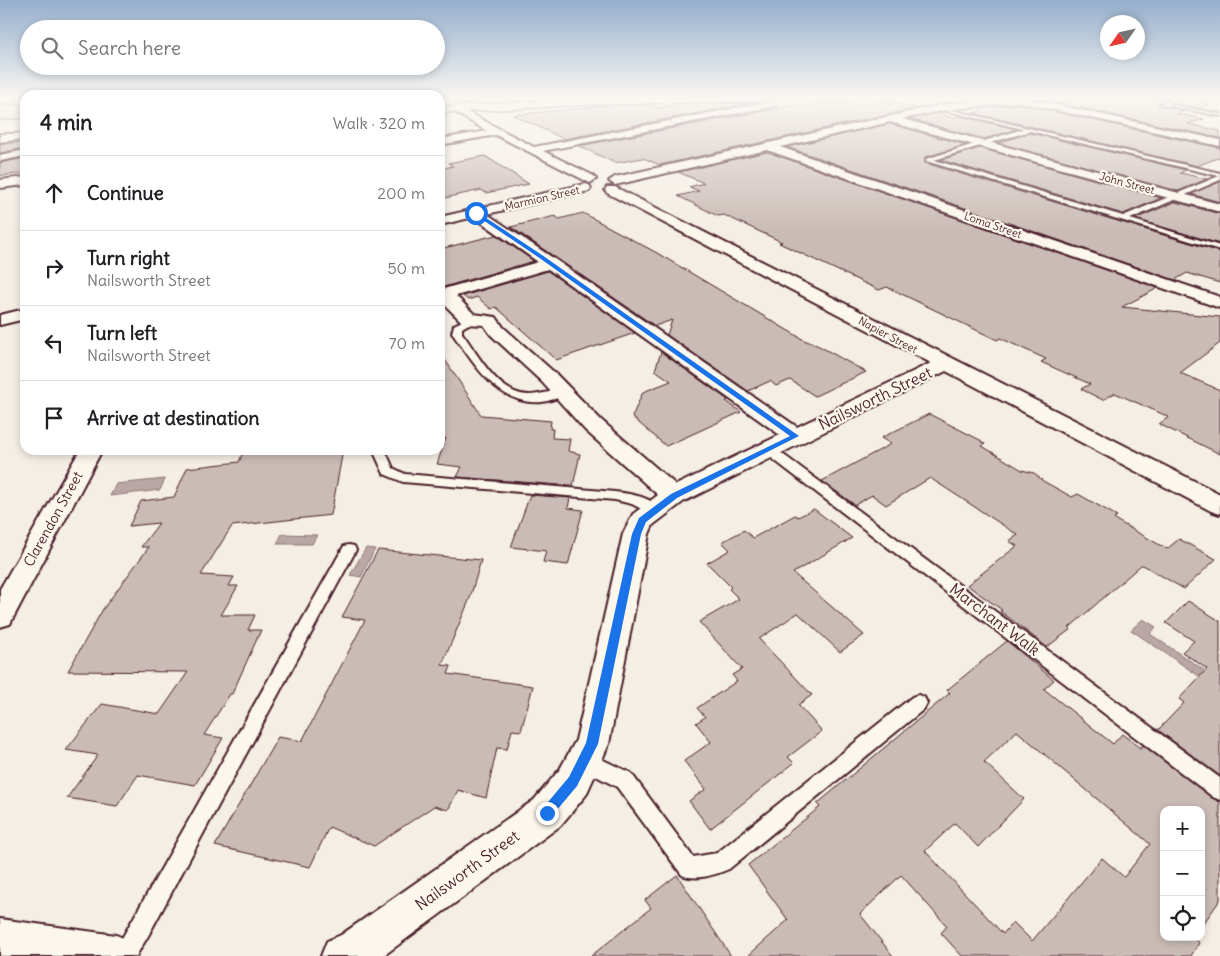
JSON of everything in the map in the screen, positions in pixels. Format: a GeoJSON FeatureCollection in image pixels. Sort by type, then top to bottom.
{"type":"FeatureCollection","features":[{"type":"Feature","properties":{"kind":"street","name":"Napier Street"},"geometry":{"type":"LineString","coordinates":[[518,143],[601,182],[945,364],[1220,505]]}},
{"type":"Feature","properties":{"kind":"street"},"geometry":{"type":"LineString","coordinates":[[533,150],[569,143]]}},
{"type":"Feature","properties":{"kind":"street","name":"Marmion Street"},"geometry":{"type":"LineString","coordinates":[[445,220],[601,182],[781,143]]}},
{"type":"Feature","properties":{"kind":"street","name":"John Street"},"geometry":{"type":"LineString","coordinates":[[979,143],[1220,208]]}},
{"type":"Feature","properties":{"kind":"street","name":"Loma Street"},"geometry":{"type":"LineString","coordinates":[[766,146],[1220,303]]}},
{"type":"Feature","properties":{"kind":"street"},"geometry":{"type":"LineString","coordinates":[[1,158],[20,155]]}},
{"type":"Feature","properties":{"kind":"street"},"geometry":{"type":"LineString","coordinates":[[0,184],[20,181]]}},
{"type":"Feature","properties":{"kind":"street"},"geometry":{"type":"LineString","coordinates":[[476,213],[551,263],[795,436]]}},
{"type":"Feature","properties":{"kind":"street"},"geometry":{"type":"LineString","coordinates":[[445,294],[551,263]]}},
{"type":"Feature","properties":{"kind":"street"},"geometry":{"type":"LineString","coordinates":[[445,297],[470,320],[490,321],[497,331],[564,394],[663,503]]}},
{"type":"Feature","properties":{"kind":"street"},"geometry":{"type":"LineString","coordinates":[[0,306],[20,301]]}},
{"type":"Feature","properties":{"kind":"street"},"geometry":{"type":"LineString","coordinates":[[0,320],[20,315]]}},
{"type":"Feature","properties":{"kind":"street","name":"Nailsworth Street"},"geometry":{"type":"LineString","coordinates":[[342,956],[356,950],[547,813],[573,782],[592,744],[636,534],[642,520],[663,503],[795,436],[945,364]]}},
{"type":"Feature","properties":{"kind":"street","name":"Clarendon Street"},"geometry":{"type":"LineString","coordinates":[[0,615],[88,455]]}},
{"type":"Feature","properties":{"kind":"street"},"geometry":{"type":"LineString","coordinates":[[0,940],[116,956]]}},
{"type":"Feature","properties":{"kind":"lane"},"geometry":{"type":"LineString","coordinates":[[983,143],[984,144],[928,160],[1220,248]]}},
{"type":"Feature","properties":{"kind":"lane"},"geometry":{"type":"LineString","coordinates":[[1085,143],[1220,176]]}},
{"type":"Feature","properties":{"kind":"lane"},"geometry":{"type":"LineString","coordinates":[[1123,219],[1220,176]]}},
{"type":"Feature","properties":{"kind":"lane"},"geometry":{"type":"LineString","coordinates":[[470,320],[457,327],[457,333],[494,383],[506,392],[522,398],[541,399],[564,394]]}},
{"type":"Feature","properties":{"kind":"lane","name":"Marchant Walk"},"geometry":{"type":"LineString","coordinates":[[769,450],[1220,790]]}},
{"type":"Feature","properties":{"kind":"lane"},"geometry":{"type":"LineString","coordinates":[[381,455],[388,471],[403,478],[615,496],[663,503]]}},
{"type":"Feature","properties":{"kind":"lane"},"geometry":{"type":"LineString","coordinates":[[123,956],[349,550]]}},
{"type":"Feature","properties":{"kind":"lane"},"geometry":{"type":"LineString","coordinates":[[584,760],[624,780],[689,868],[722,862],[918,703]]}},
{"type":"Feature","properties":{"kind":"shaded area"},"geometry":{"type":"Polygon","coordinates":[[[165,479],[160,490],[110,496],[116,484],[165,479]]]}},
{"type":"Feature","properties":{"kind":"shaded area"},"geometry":{"type":"Polygon","coordinates":[[[282,534],[317,535],[312,544],[277,544],[282,534]]]}},
{"type":"Feature","properties":{"kind":"shaded area"},"geometry":{"type":"Polygon","coordinates":[[[366,548],[375,549],[361,577],[350,575],[366,548]]]}},
{"type":"Feature","properties":{"kind":"shaded area"},"geometry":{"type":"Polygon","coordinates":[[[1143,619],[1156,627],[1150,634],[1204,670],[1199,676],[1131,630],[1143,619]]]}},
{"type":"Feature","properties":{"kind":"building"},"geometry":{"type":"Polygon","coordinates":[[[20,143],[20,149],[0,153],[0,144],[20,143]]]}},
{"type":"Feature","properties":{"kind":"building"},"geometry":{"type":"Polygon","coordinates":[[[597,143],[761,143],[660,165],[643,158],[615,163],[579,146],[597,143]]]}},
{"type":"Feature","properties":{"kind":"building"},"geometry":{"type":"Polygon","coordinates":[[[807,143],[957,143],[966,145],[925,157],[925,163],[1220,252],[1220,283],[1187,273],[1175,280],[787,147],[807,143]]]}},
{"type":"Feature","properties":{"kind":"building"},"geometry":{"type":"Polygon","coordinates":[[[998,143],[1071,143],[1186,170],[1180,173],[1207,179],[1178,191],[998,143]]]}},
{"type":"Feature","properties":{"kind":"building"},"geometry":{"type":"Polygon","coordinates":[[[1098,143],[1195,143],[1220,148],[1220,157],[1197,166],[1098,143]]]}},
{"type":"Feature","properties":{"kind":"building"},"geometry":{"type":"Polygon","coordinates":[[[979,148],[1161,198],[1123,214],[941,160],[979,148]]]}},
{"type":"Feature","properties":{"kind":"building"},"geometry":{"type":"Polygon","coordinates":[[[767,152],[1158,288],[1122,307],[1220,317],[1220,343],[1180,373],[1220,390],[1220,454],[1159,424],[1169,417],[1115,393],[1103,400],[1081,389],[1090,384],[1041,362],[1046,359],[1000,338],[997,340],[887,287],[879,290],[779,243],[782,242],[724,215],[718,216],[678,196],[699,191],[689,187],[704,183],[678,172],[767,152]]]}},
{"type":"Feature","properties":{"kind":"building"},"geometry":{"type":"Polygon","coordinates":[[[485,156],[529,184],[486,193],[481,190],[445,198],[445,168],[453,166],[448,163],[485,156]]]}},
{"type":"Feature","properties":{"kind":"building"},"geometry":{"type":"Polygon","coordinates":[[[20,159],[20,174],[0,176],[0,163],[20,159]]]}},
{"type":"Feature","properties":{"kind":"building"},"geometry":{"type":"Polygon","coordinates":[[[1220,182],[1220,202],[1191,194],[1220,182]]]}},
{"type":"Feature","properties":{"kind":"building"},"geometry":{"type":"Polygon","coordinates":[[[1175,202],[1220,214],[1220,244],[1135,219],[1175,202]]]}},
{"type":"Feature","properties":{"kind":"building"},"geometry":{"type":"Polygon","coordinates":[[[583,213],[657,253],[804,340],[819,346],[866,372],[815,396],[790,380],[776,386],[770,381],[748,391],[667,335],[672,320],[655,326],[511,227],[555,216],[559,219],[583,213]]]}},
{"type":"Feature","properties":{"kind":"building"},"geometry":{"type":"Polygon","coordinates":[[[496,235],[534,261],[445,287],[445,248],[496,235]]]}},
{"type":"Feature","properties":{"kind":"building"},"geometry":{"type":"Polygon","coordinates":[[[548,271],[635,333],[556,360],[496,307],[491,309],[477,297],[468,300],[463,296],[548,271]]]}},
{"type":"Feature","properties":{"kind":"building"},"geometry":{"type":"Polygon","coordinates":[[[661,352],[728,400],[726,401],[741,412],[666,446],[632,417],[643,392],[671,381],[655,370],[661,352]]]}},
{"type":"Feature","properties":{"kind":"building"},"geometry":{"type":"Polygon","coordinates":[[[445,360],[481,415],[551,421],[550,429],[553,429],[552,438],[570,439],[568,451],[580,454],[573,486],[457,477],[462,467],[437,464],[440,455],[445,455],[445,360]]]}},
{"type":"Feature","properties":{"kind":"building"},"geometry":{"type":"Polygon","coordinates":[[[929,414],[982,441],[985,444],[982,446],[1022,470],[1034,473],[1043,481],[1072,497],[1078,494],[1117,516],[1114,519],[1167,549],[1179,539],[1216,559],[1184,589],[1141,565],[1069,628],[1071,629],[1047,647],[1000,611],[1002,610],[967,585],[1017,546],[1009,541],[1018,535],[930,478],[886,505],[872,495],[855,505],[822,481],[891,444],[881,438],[929,414]]]}},
{"type":"Feature","properties":{"kind":"building"},"geometry":{"type":"Polygon","coordinates":[[[242,455],[342,455],[331,515],[232,526],[201,575],[234,577],[229,586],[238,586],[221,615],[255,615],[248,630],[261,630],[232,694],[230,694],[204,735],[223,738],[195,785],[138,775],[117,806],[67,798],[98,755],[66,750],[102,704],[159,714],[188,672],[68,671],[103,609],[149,547],[141,547],[159,523],[129,526],[141,501],[174,497],[187,468],[239,462],[242,455]]]}},
{"type":"Feature","properties":{"kind":"building"},"geometry":{"type":"Polygon","coordinates":[[[530,495],[570,498],[568,508],[583,510],[568,565],[543,562],[546,551],[511,547],[530,495]]]}},
{"type":"Feature","properties":{"kind":"building"},"geometry":{"type":"Polygon","coordinates":[[[814,509],[852,538],[793,573],[864,635],[840,652],[798,613],[759,639],[812,695],[798,705],[822,731],[788,757],[794,763],[710,829],[689,801],[706,789],[684,761],[711,742],[696,723],[705,717],[697,708],[737,681],[732,675],[742,669],[699,622],[739,599],[729,589],[731,587],[707,563],[730,550],[722,542],[744,530],[753,538],[795,515],[798,517],[814,509]]]}},
{"type":"Feature","properties":{"kind":"building"},"geometry":{"type":"Polygon","coordinates":[[[378,550],[481,560],[470,598],[442,665],[451,666],[448,674],[533,686],[521,731],[512,730],[507,749],[497,748],[486,798],[458,790],[448,810],[434,806],[374,846],[329,827],[310,867],[215,846],[278,737],[302,741],[365,620],[342,617],[378,550]]]}},
{"type":"Feature","properties":{"kind":"building"},"geometry":{"type":"Polygon","coordinates":[[[1188,601],[1220,621],[1220,776],[1158,730],[1184,703],[1179,699],[1207,669],[1182,652],[1194,641],[1166,623],[1188,601]]]}},
{"type":"Feature","properties":{"kind":"building"},"geometry":{"type":"Polygon","coordinates":[[[1007,641],[1054,680],[1044,689],[1113,744],[1122,734],[1140,748],[1143,745],[1212,798],[1220,802],[1220,900],[1205,921],[1205,806],[1160,806],[1160,941],[1197,941],[1199,943],[1191,956],[962,956],[941,933],[947,926],[901,875],[860,914],[893,956],[748,956],[788,920],[748,865],[820,807],[817,804],[950,693],[947,690],[1007,641]],[[1017,731],[984,762],[1024,799],[978,847],[955,823],[925,851],[1003,934],[1013,922],[1032,941],[1102,858],[1124,877],[1150,844],[1017,731]]]}},
{"type":"Feature","properties":{"kind":"building"},"geometry":{"type":"Polygon","coordinates":[[[677,875],[731,956],[591,956],[651,908],[645,900],[677,875]]]}},
{"type":"Feature","properties":{"kind":"route"},"geometry":{"type":"LineString","coordinates":[[476,213],[795,436],[674,496],[642,520],[636,534],[592,744],[573,782],[547,813]]}}]}
